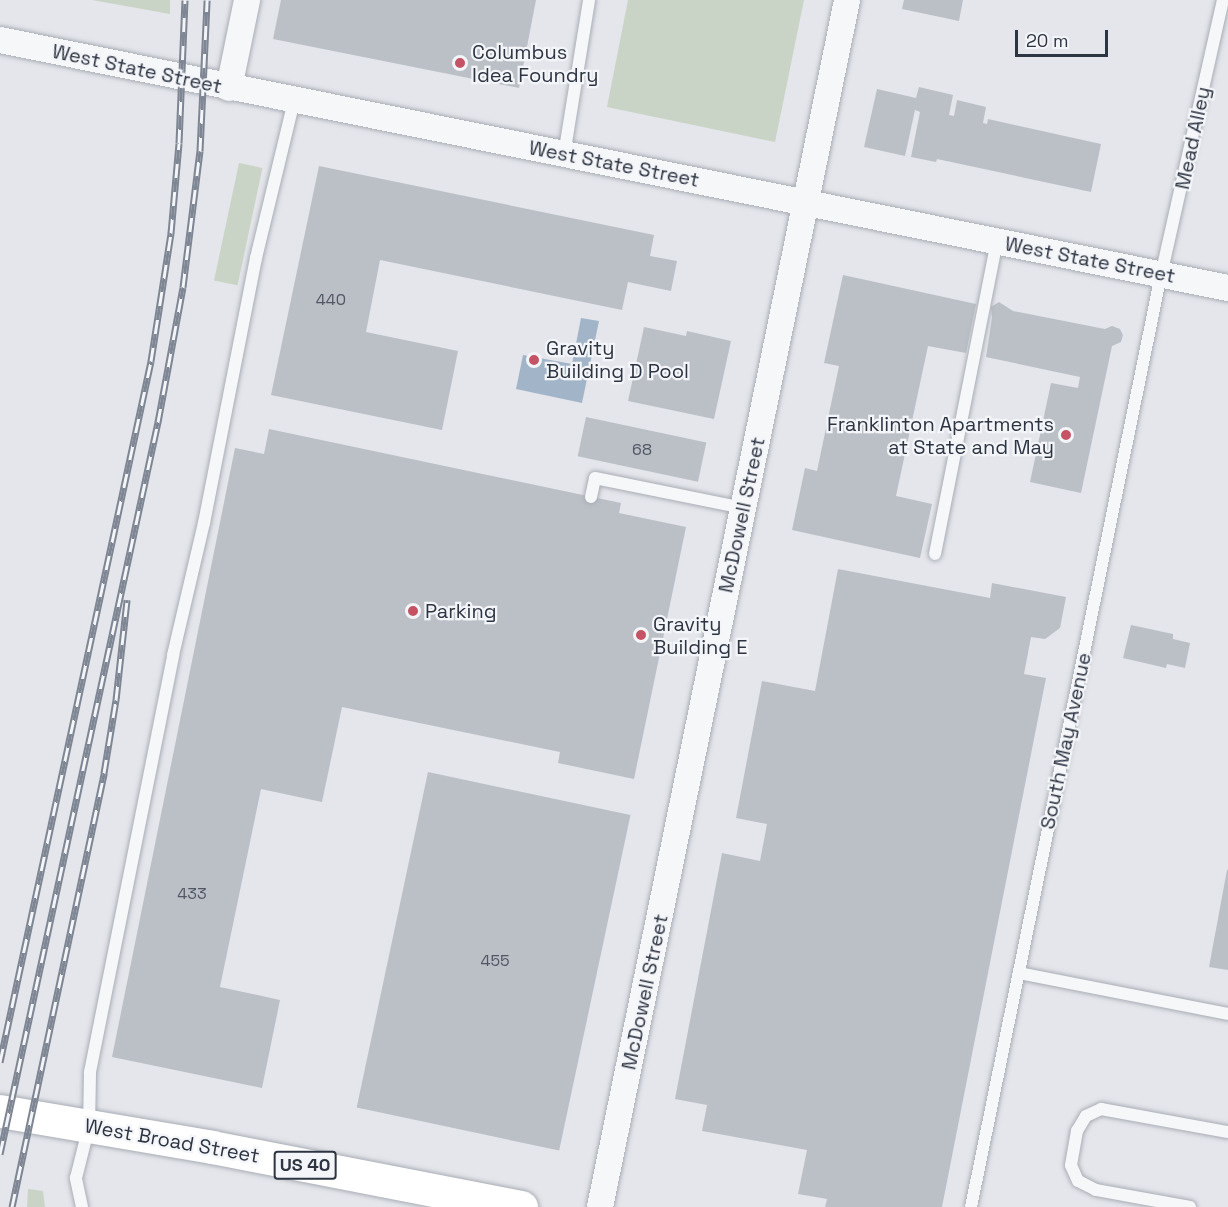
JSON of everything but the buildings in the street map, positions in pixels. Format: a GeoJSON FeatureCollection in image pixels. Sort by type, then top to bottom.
{"type":"FeatureCollection","features":[{"type":"Feature","properties":{"kind":"main road","name":"West Broad Street"},"geometry":{"type":"LineString","coordinates":[[0,1111],[520,1207]]}},
{"type":"Feature","properties":{"kind":"street"},"geometry":{"type":"LineString","coordinates":[[229,88],[247,0]]}},
{"type":"Feature","properties":{"kind":"street","name":"McDowell Street"},"geometry":{"type":"LineString","coordinates":[[600,1207],[847,0]]}},
{"type":"Feature","properties":{"kind":"street","name":"West State Street"},"geometry":{"type":"LineString","coordinates":[[0,40],[1228,288]]}},
{"type":"Feature","properties":{"kind":"lane"},"geometry":{"type":"LineString","coordinates":[[564,154],[590,0]]}},
{"type":"Feature","properties":{"kind":"lane","name":"Mead Alley"},"geometry":{"type":"LineString","coordinates":[[1161,274],[1223,0]]}},
{"type":"Feature","properties":{"kind":"lane"},"geometry":{"type":"LineString","coordinates":[[82,1207],[76,1179],[89,1126],[90,1072],[173,655],[204,523],[256,258],[294,101]]}},
{"type":"Feature","properties":{"kind":"lane"},"geometry":{"type":"LineString","coordinates":[[935,554],[997,241]]}},
{"type":"Feature","properties":{"kind":"lane","name":"South May Avenue"},"geometry":{"type":"LineString","coordinates":[[971,1207],[1161,274]]}},
{"type":"Feature","properties":{"kind":"lane"},"geometry":{"type":"LineString","coordinates":[[591,497],[596,478],[744,508]]}},
{"type":"Feature","properties":{"kind":"lane"},"geometry":{"type":"LineString","coordinates":[[1019,973],[1228,1014]]}},
{"type":"Feature","properties":{"kind":"lane"},"geometry":{"type":"LineString","coordinates":[[1190,1207],[1096,1190],[1078,1181],[1071,1165],[1077,1131],[1086,1116],[1101,1109],[1228,1132]]}},
{"type":"Feature","properties":{"kind":"green space"},"geometry":{"type":"Polygon","coordinates":[[[92,0],[170,0],[170,14],[92,0]]]}},
{"type":"Feature","properties":{"kind":"green space"},"geometry":{"type":"Polygon","coordinates":[[[628,0],[804,0],[775,142],[607,107],[628,0]]]}},
{"type":"Feature","properties":{"kind":"green space"},"geometry":{"type":"Polygon","coordinates":[[[239,163],[262,168],[238,285],[214,280],[239,163]]]}},
{"type":"Feature","properties":{"kind":"green space"},"geometry":{"type":"Polygon","coordinates":[[[28,1189],[43,1191],[45,1207],[27,1207],[28,1189]]]}},
{"type":"Feature","properties":{"kind":"water","name":"Gravity Building D Pool"},"geometry":{"type":"Polygon","coordinates":[[[581,318],[599,321],[582,403],[516,389],[523,355],[572,364],[581,318]]]}},
{"type":"Feature","properties":{"kind":"railway"},"geometry":{"type":"LineString","coordinates":[[0,1062],[151,361],[171,233],[179,143],[185,0]]}},
{"type":"Feature","properties":{"kind":"railway"},"geometry":{"type":"LineString","coordinates":[[0,1154],[158,422],[183,287],[200,151],[207,0]]}},
{"type":"Feature","properties":{"kind":"railway"},"geometry":{"type":"LineString","coordinates":[[12,1207],[104,773],[116,700],[127,600]]}},
{"type":"Feature","properties":{"kind":"place","name":"Columbus Idea Foundry"},"geometry":{"type":"Point","coordinates":[460,63]}},
{"type":"Feature","properties":{"kind":"place","name":"Gravity Building D Pool"},"geometry":{"type":"Point","coordinates":[534,360]}},
{"type":"Feature","properties":{"kind":"place","name":"Franklinton Apartments at State and May"},"geometry":{"type":"Point","coordinates":[1066,435]}},
{"type":"Feature","properties":{"kind":"place","name":"Parking"},"geometry":{"type":"Point","coordinates":[413,611]}},
{"type":"Feature","properties":{"kind":"place","name":"Gravity Building E"},"geometry":{"type":"Point","coordinates":[641,635]}}]}
